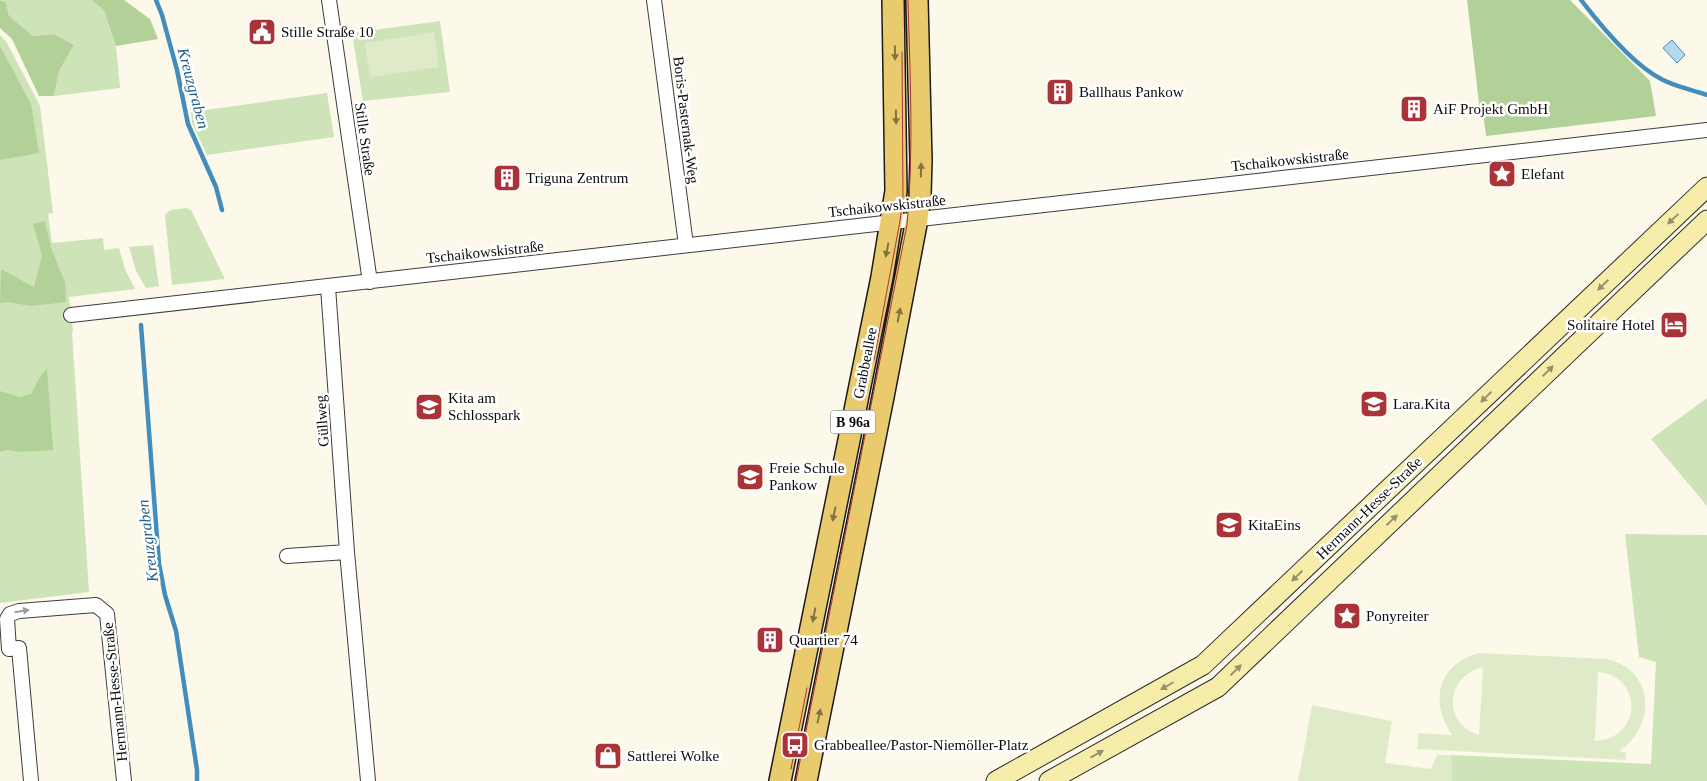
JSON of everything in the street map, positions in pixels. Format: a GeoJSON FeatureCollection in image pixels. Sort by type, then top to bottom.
{"type":"FeatureCollection","features":[{"type":"Feature","properties":{"kind":"main road","name":"Grabbeallee"},"geometry":{"type":"LineString","coordinates":[[780,781],[892,222],[896,191],[893,0]]}},
{"type":"Feature","properties":{"kind":"main road","name":"Grabbeallee"},"geometry":{"type":"LineString","coordinates":[[806,781],[917,219],[921,160],[917,0]]}},
{"type":"Feature","properties":{"kind":"main road","name":"Hermann-Hesse-Straße"},"geometry":{"type":"LineString","coordinates":[[996,781],[1203,665],[1707,187]]}},
{"type":"Feature","properties":{"kind":"main road","name":"Hermann-Hesse-Straße"},"geometry":{"type":"LineString","coordinates":[[1049,781],[1218,687],[1707,220]]}},
{"type":"Feature","properties":{"kind":"street","name":"Stille Straße"},"geometry":{"type":"LineString","coordinates":[[329,0],[370,282]]}},
{"type":"Feature","properties":{"kind":"street","name":"Boris-Pasternak-Weg"},"geometry":{"type":"LineString","coordinates":[[654,0],[686,245]]}},
{"type":"Feature","properties":{"kind":"street","name":"Tschaikowskistraße"},"geometry":{"type":"LineString","coordinates":[[72,315],[1707,130]]}},
{"type":"Feature","properties":{"kind":"street","name":"Güllweg"},"geometry":{"type":"LineString","coordinates":[[328,287],[368,781]]}},
{"type":"Feature","properties":{"kind":"street"},"geometry":{"type":"LineString","coordinates":[[288,556],[348,552]]}},
{"type":"Feature","properties":{"kind":"street","name":"Hermann-Hesse-Straße"},"geometry":{"type":"LineString","coordinates":[[31,781],[19,648],[9,649],[7,619],[10,614],[19,610],[96,605],[107,614],[124,781]]}},
{"type":"Feature","properties":{"kind":"green space"},"geometry":{"type":"Polygon","coordinates":[[[0,0],[6,2],[9,16],[33,36],[54,34],[74,45],[59,71],[54,96],[39,96],[12,39],[0,28],[0,0]]]}},
{"type":"Feature","properties":{"kind":"green space"},"geometry":{"type":"Polygon","coordinates":[[[2,0],[91,0],[104,9],[116,46],[120,88],[54,96],[59,71],[74,45],[54,34],[33,36],[9,16],[6,2],[2,0]]]}},
{"type":"Feature","properties":{"kind":"green space"},"geometry":{"type":"Polygon","coordinates":[[[91,0],[124,0],[150,19],[158,39],[116,46],[104,10],[91,0]]]}},
{"type":"Feature","properties":{"kind":"green space"},"geometry":{"type":"Polygon","coordinates":[[[1467,0],[1570,0],[1650,81],[1656,116],[1486,136],[1483,112],[1480,112],[1467,0]]]}},
{"type":"Feature","properties":{"kind":"green space"},"geometry":{"type":"Polygon","coordinates":[[[440,21],[450,92],[363,101],[352,33],[440,21]]]}},
{"type":"Feature","properties":{"kind":"green space"},"geometry":{"type":"Polygon","coordinates":[[[434,32],[439,67],[370,77],[365,43],[434,32]]]}},
{"type":"Feature","properties":{"kind":"green space"},"geometry":{"type":"Polygon","coordinates":[[[0,35],[7,43],[40,106],[53,213],[48,214],[52,243],[103,238],[104,250],[119,248],[125,269],[135,289],[69,297],[73,331],[89,592],[0,603],[0,35]]]}},
{"type":"Feature","properties":{"kind":"green space"},"geometry":{"type":"Polygon","coordinates":[[[0,46],[31,104],[39,153],[0,160],[0,46]]]}},
{"type":"Feature","properties":{"kind":"green space"},"geometry":{"type":"Polygon","coordinates":[[[327,93],[334,137],[207,155],[192,123],[191,112],[327,93]]]}},
{"type":"Feature","properties":{"kind":"green space"},"geometry":{"type":"Polygon","coordinates":[[[186,208],[191,210],[225,279],[172,285],[165,215],[170,210],[186,208]]]}},
{"type":"Feature","properties":{"kind":"green space"},"geometry":{"type":"Polygon","coordinates":[[[45,221],[51,248],[65,282],[66,302],[31,306],[7,302],[0,303],[1,269],[34,287],[42,256],[33,224],[45,221]]]}},
{"type":"Feature","properties":{"kind":"green space"},"geometry":{"type":"Polygon","coordinates":[[[153,245],[159,286],[146,288],[136,271],[129,247],[153,245]]]}},
{"type":"Feature","properties":{"kind":"green space"},"geometry":{"type":"Polygon","coordinates":[[[47,369],[53,450],[21,452],[7,450],[0,452],[0,391],[19,397],[31,394],[41,375],[47,369]]]}},
{"type":"Feature","properties":{"kind":"green space"},"geometry":{"type":"Polygon","coordinates":[[[1707,398],[1707,506],[1651,439],[1707,398]]]}},
{"type":"Feature","properties":{"kind":"green space"},"geometry":{"type":"Polygon","coordinates":[[[1625,534],[1707,535],[1707,781],[1452,781],[1451,755],[1651,764],[1656,662],[1639,657],[1625,534]]]}},
{"type":"Feature","properties":{"kind":"green space"},"geometry":{"type":"Polygon","coordinates":[[[1479,653],[1608,659],[1626,667],[1639,682],[1644,692],[1645,703],[1641,725],[1628,744],[1619,751],[1626,753],[1626,760],[1417,749],[1418,733],[1452,735],[1441,709],[1442,685],[1446,675],[1465,658],[1479,653]],[[1483,667],[1471,672],[1461,680],[1455,689],[1453,700],[1454,711],[1458,721],[1467,729],[1479,735],[1483,667]],[[1598,672],[1595,741],[1611,737],[1622,729],[1629,719],[1631,706],[1629,694],[1623,684],[1613,676],[1598,672]]]}},
{"type":"Feature","properties":{"kind":"green space"},"geometry":{"type":"Polygon","coordinates":[[[1312,705],[1392,721],[1385,763],[1431,769],[1437,755],[1451,755],[1452,781],[1298,781],[1312,705]]]}},
{"type":"Feature","properties":{"kind":"water"},"geometry":{"type":"Polygon","coordinates":[[[1672,40],[1685,55],[1677,63],[1663,48],[1672,40]]]}},
{"type":"Feature","properties":{"kind":"waterway","name":"Kreuzgraben"},"geometry":{"type":"LineString","coordinates":[[156,0],[177,70],[188,124],[216,187],[222,210]]}},
{"type":"Feature","properties":{"kind":"waterway"},"geometry":{"type":"LineString","coordinates":[[1581,0],[1608,33],[1652,74],[1679,87],[1707,95]]}},
{"type":"Feature","properties":{"kind":"waterway","name":"Kreuzgraben"},"geometry":{"type":"LineString","coordinates":[[141,325],[159,564],[165,595],[176,631],[197,770],[197,781]]}},
{"type":"Feature","properties":{"kind":"tram line"},"geometry":{"type":"LineString","coordinates":[[796,781],[907,225],[911,141],[908,0]]}},
{"type":"Feature","properties":{"kind":"tram line"},"geometry":{"type":"LineString","coordinates":[[874,360],[903,196],[902,52]]}},
{"type":"Feature","properties":{"kind":"tram line"},"geometry":{"type":"LineString","coordinates":[[791,769],[807,688]]}},
{"type":"Feature","properties":{"kind":"place","name":"Stille Straße 10"},"geometry":{"type":"Point","coordinates":[262,32]}},
{"type":"Feature","properties":{"kind":"place","name":"Ballhaus Pankow"},"geometry":{"type":"Point","coordinates":[1060,92]}},
{"type":"Feature","properties":{"kind":"place","name":"AiF Projekt GmbH"},"geometry":{"type":"Point","coordinates":[1414,109]}},
{"type":"Feature","properties":{"kind":"place","name":"Elefant"},"geometry":{"type":"Point","coordinates":[1502,174]}},
{"type":"Feature","properties":{"kind":"place","name":"Triguna Zentrum"},"geometry":{"type":"Point","coordinates":[507,178]}},
{"type":"Feature","properties":{"kind":"place","name":"Solitaire Hotel"},"geometry":{"type":"Point","coordinates":[1674,325]}},
{"type":"Feature","properties":{"kind":"place","name":"Lara.Kita"},"geometry":{"type":"Point","coordinates":[1374,404]}},
{"type":"Feature","properties":{"kind":"place","name":"Kita am Schlosspark"},"geometry":{"type":"Point","coordinates":[429,407]}},
{"type":"Feature","properties":{"kind":"place","name":"Freie Schule Pankow"},"geometry":{"type":"Point","coordinates":[750,477]}},
{"type":"Feature","properties":{"kind":"place","name":"KitaEins"},"geometry":{"type":"Point","coordinates":[1229,525]}},
{"type":"Feature","properties":{"kind":"place","name":"Ponyreiter"},"geometry":{"type":"Point","coordinates":[1347,616]}},
{"type":"Feature","properties":{"kind":"place","name":"Quartier 74"},"geometry":{"type":"Point","coordinates":[770,640]}},
{"type":"Feature","properties":{"kind":"place","name":"Grabbeallee/Pastor-Niemöller-Platz"},"geometry":{"type":"Point","coordinates":[795,745]}},
{"type":"Feature","properties":{"kind":"place","name":"Sattlerei Wolke"},"geometry":{"type":"Point","coordinates":[608,756]}}]}
